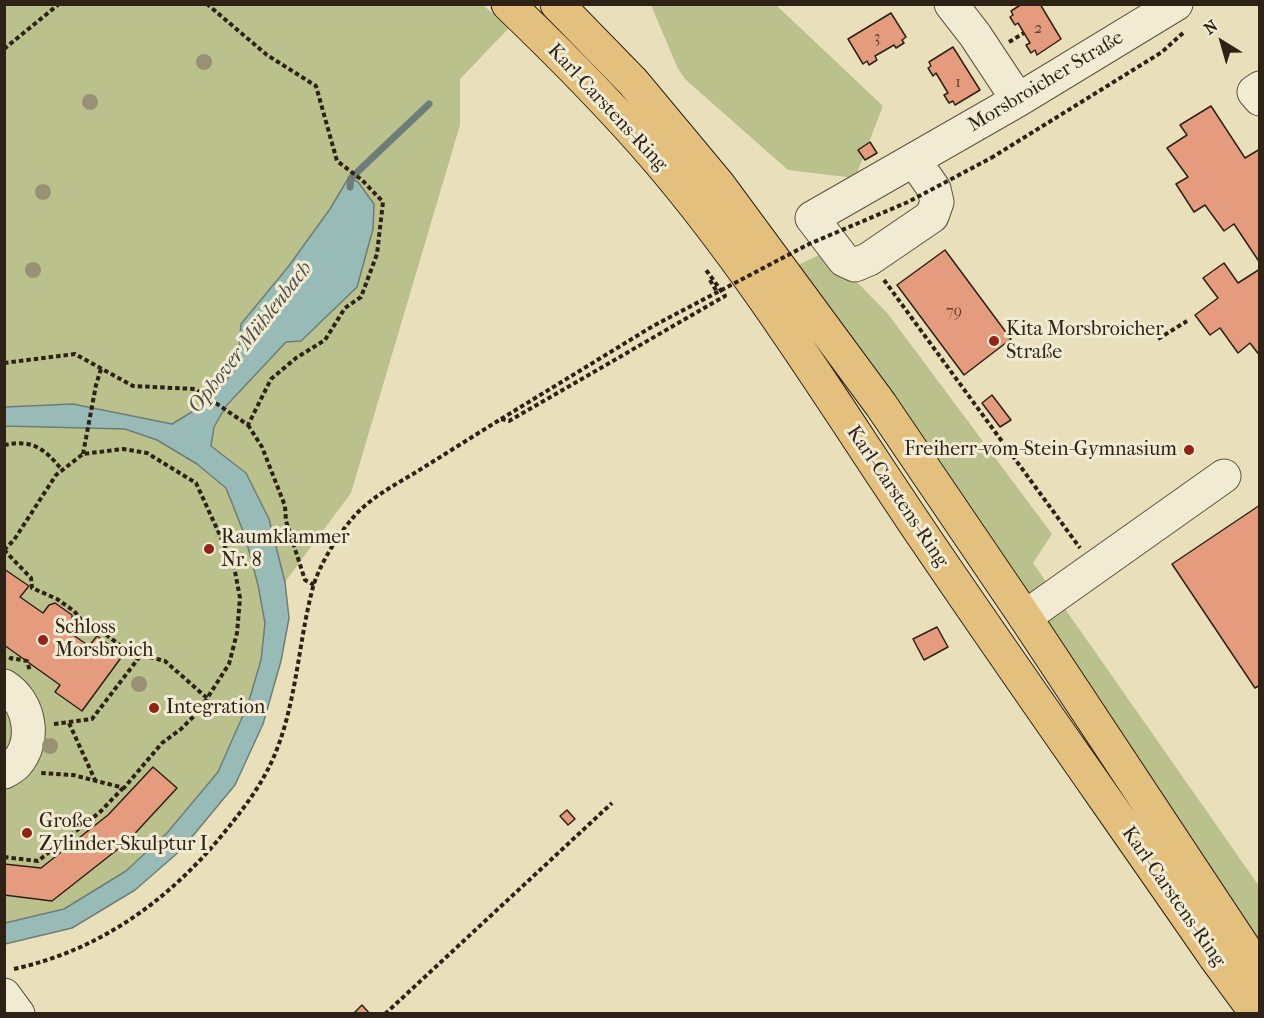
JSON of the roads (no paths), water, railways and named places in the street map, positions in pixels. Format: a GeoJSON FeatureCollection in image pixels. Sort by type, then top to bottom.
{"type":"FeatureCollection","features":[{"type":"Feature","properties":{"kind":"main road","name":"Karl-Carstens-Ring"},"geometry":{"type":"LineString","coordinates":[[508,4],[591,84],[658,160],[719,238],[776,316],[943,565],[1257,1014]]}},
{"type":"Feature","properties":{"kind":"main road","name":"Karl-Carstens-Ring"},"geometry":{"type":"LineString","coordinates":[[557,4],[633,82],[718,184],[881,405],[1025,617],[1260,972]]}},
{"type":"Feature","properties":{"kind":"street"},"geometry":{"type":"LineString","coordinates":[[951,4],[975,35],[1018,100]]}},
{"type":"Feature","properties":{"kind":"street","name":"Morsbroicher Straße"},"geometry":{"type":"LineString","coordinates":[[914,160],[934,189],[937,202],[932,216],[855,266],[844,260],[812,218],[1018,100],[1181,18]]}},
{"type":"Feature","properties":{"kind":"street"},"geometry":{"type":"LineString","coordinates":[[1260,88],[1254,92],[1260,99]]}},
{"type":"Feature","properties":{"kind":"street"},"geometry":{"type":"LineString","coordinates":[[1025,617],[1224,476]]}},
{"type":"Feature","properties":{"kind":"street"},"geometry":{"type":"LineString","coordinates":[[8,672],[12,691],[24,707],[29,726],[26,746],[11,768]]}},
{"type":"Feature","properties":{"kind":"street"},"geometry":{"type":"LineString","coordinates":[[8,982],[18,1014]]}},
{"type":"Feature","properties":{"kind":"water"},"geometry":{"type":"Polygon","coordinates":[[[349,177],[358,182],[374,204],[373,229],[357,287],[301,341],[286,342],[226,406],[214,427],[211,446],[246,473],[269,519],[285,582],[289,618],[281,661],[263,724],[235,785],[181,850],[135,890],[72,928],[5,944],[5,923],[64,909],[126,871],[167,833],[218,772],[248,704],[261,660],[265,623],[245,536],[226,488],[197,464],[157,440],[125,429],[5,426],[5,407],[73,404],[172,424],[195,410],[212,397],[238,366],[241,324],[288,267],[330,209],[349,177]]]}},
{"type":"Feature","properties":{"kind":"waterway","name":"Ophover Mühlenbach"},"geometry":{"type":"LineString","coordinates":[[350,187],[351,178],[429,104]]}},
{"type":"Feature","properties":{"kind":"place","name":"Kita Morsbroicher Straße"},"geometry":{"type":"Point","coordinates":[994,341]}},
{"type":"Feature","properties":{"kind":"place","name":"Freiherr-vom-Stein-Gymnasium"},"geometry":{"type":"Point","coordinates":[1189,450]}},
{"type":"Feature","properties":{"kind":"place","name":"Raumklammer Nr. 8"},"geometry":{"type":"Point","coordinates":[209,549]}},
{"type":"Feature","properties":{"kind":"place","name":"Schloss Morsbroich"},"geometry":{"type":"Point","coordinates":[43,640]}},
{"type":"Feature","properties":{"kind":"place","name":"Integration"},"geometry":{"type":"Point","coordinates":[154,708]}},
{"type":"Feature","properties":{"kind":"place","name":"Große Zylinder-Skulptur I"},"geometry":{"type":"Point","coordinates":[27,833]}}]}
